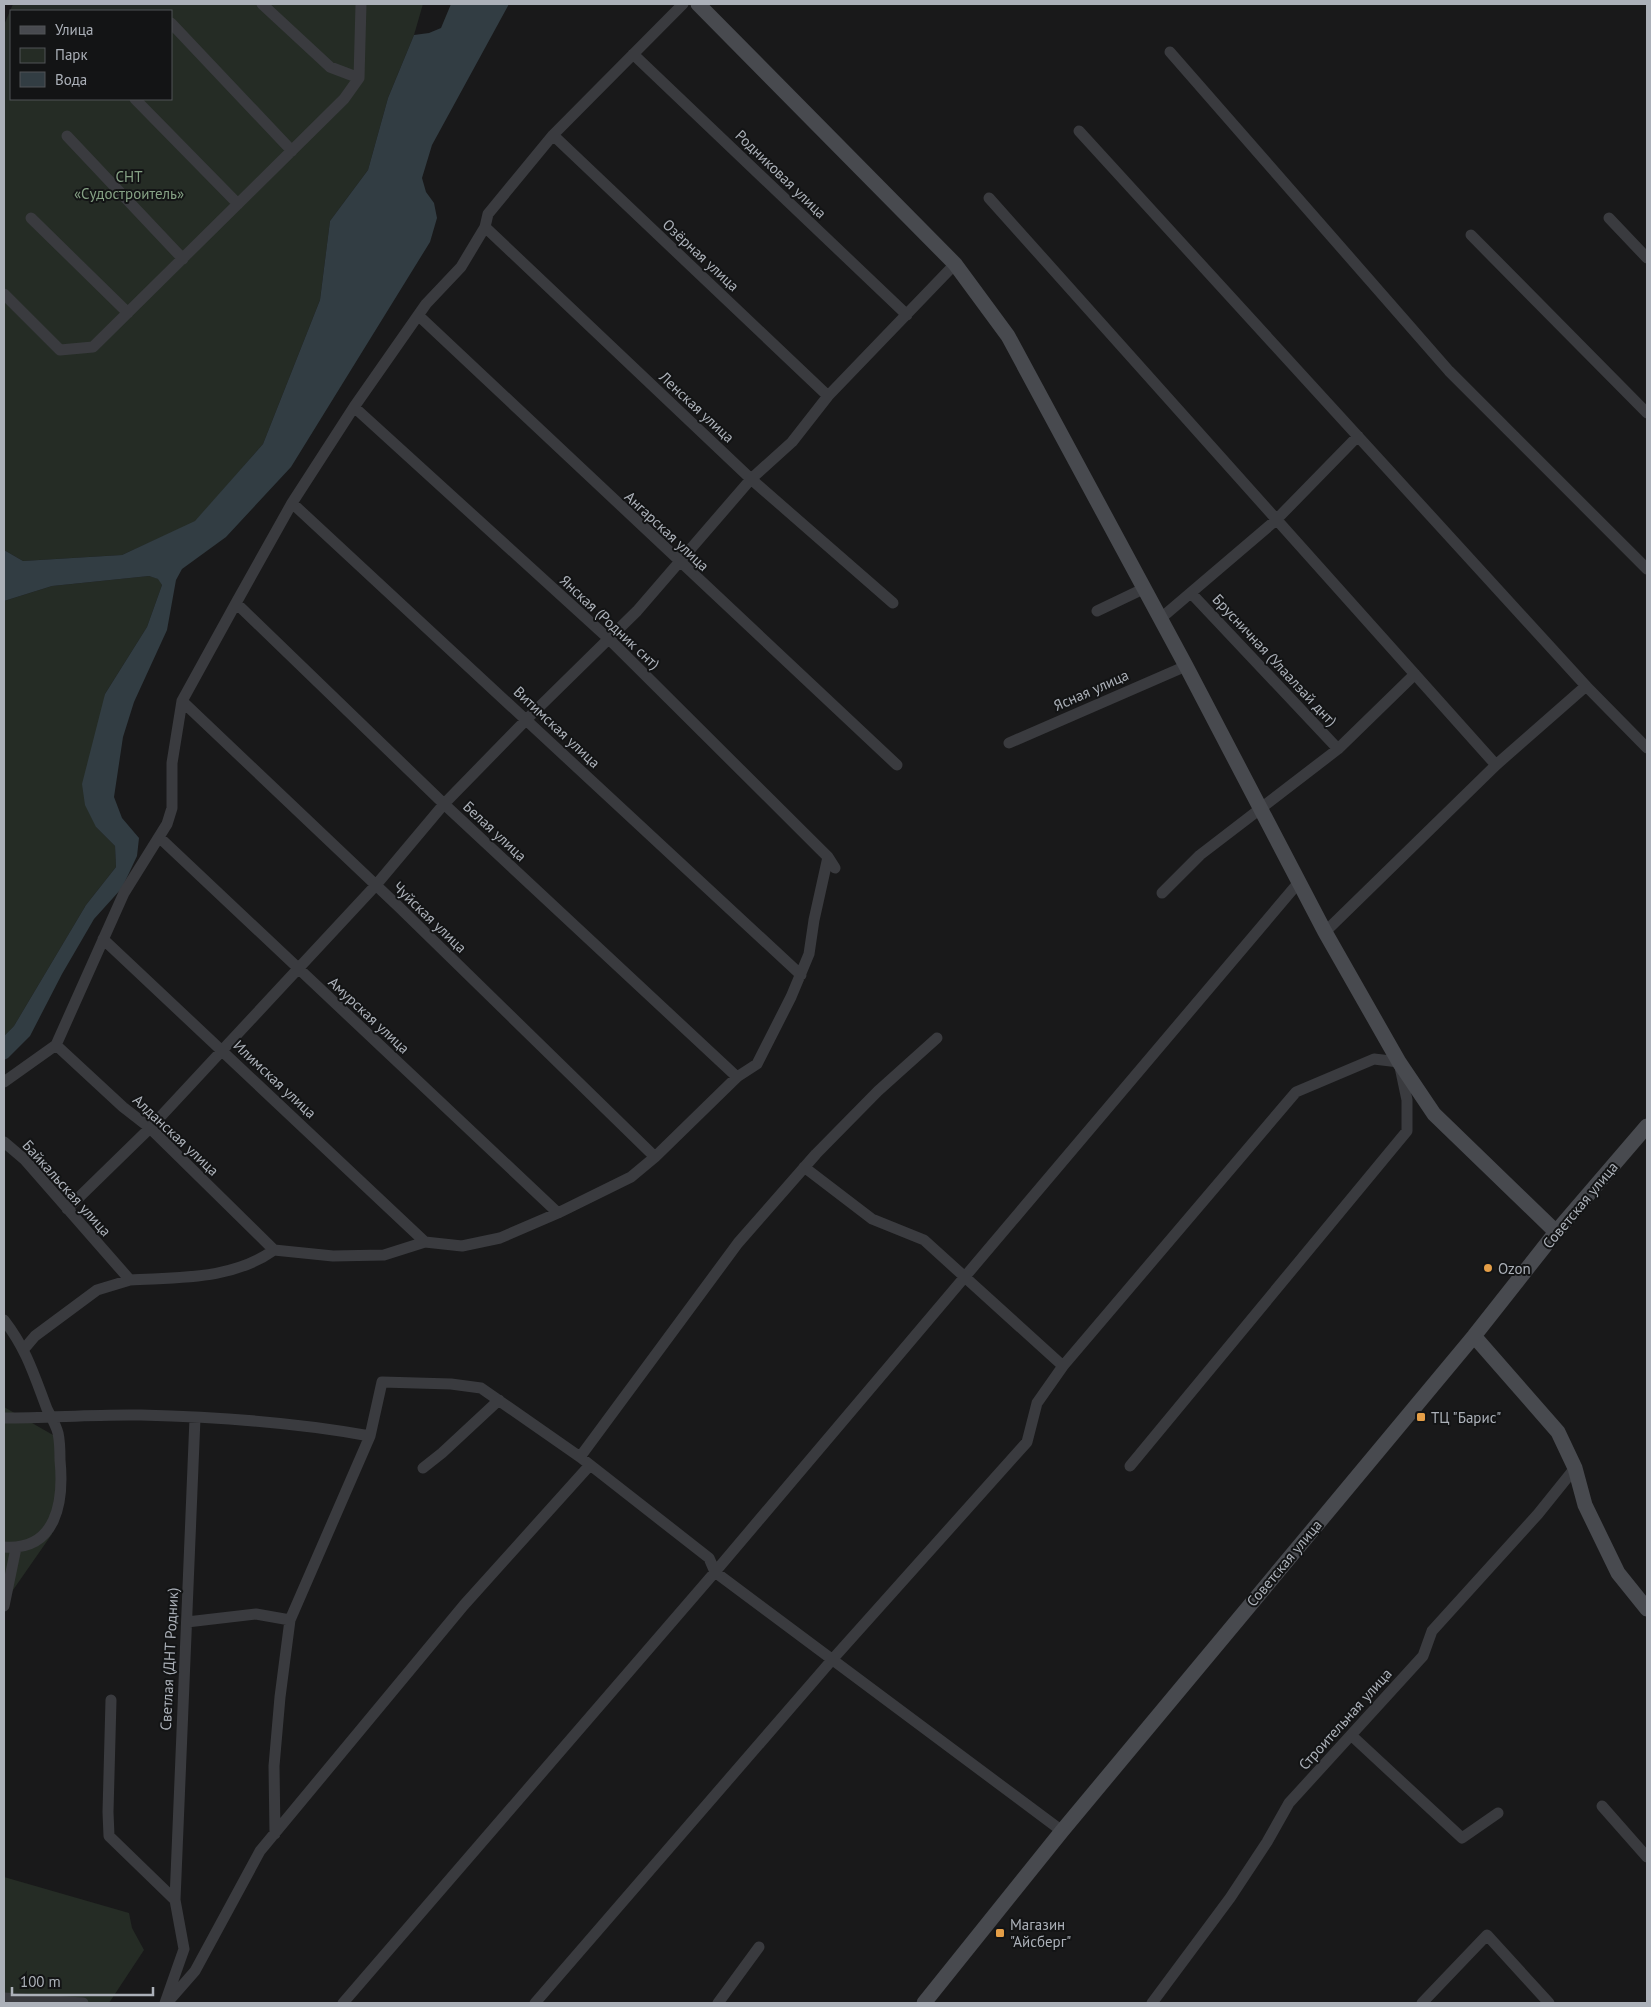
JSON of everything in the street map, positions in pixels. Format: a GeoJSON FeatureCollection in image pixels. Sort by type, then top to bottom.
{"type":"FeatureCollection","features":[{"type":"Feature","properties":{"kind":"street"},"geometry":{"type":"LineString","coordinates":[[262,4],[330,67],[359,78]]}},
{"type":"Feature","properties":{"kind":"street"},"geometry":{"type":"LineString","coordinates":[[4,294],[60,350],[93,347],[344,99],[359,78],[361,4]]}},
{"type":"Feature","properties":{"kind":"street"},"geometry":{"type":"LineString","coordinates":[[4,1082],[56,1045],[124,893],[160,838],[172,808],[172,763],[182,701],[292,502],[354,407],[426,304],[461,267],[485,227],[488,214],[553,135],[683,4]]}},
{"type":"Feature","properties":{"kind":"street"},"geometry":{"type":"LineString","coordinates":[[698,4],[955,264],[1008,336],[1143,590],[1186,666],[1325,932],[1399,1062],[1434,1114],[1556,1232]]}},
{"type":"Feature","properties":{"kind":"street"},"geometry":{"type":"LineString","coordinates":[[172,24],[292,151]]}},
{"type":"Feature","properties":{"kind":"street"},"geometry":{"type":"LineString","coordinates":[[1170,52],[1449,371],[1647,569]]}},
{"type":"Feature","properties":{"kind":"street","name":"Родниковая улица"},"geometry":{"type":"LineString","coordinates":[[633,54],[908,315]]}},
{"type":"Feature","properties":{"kind":"street"},"geometry":{"type":"LineString","coordinates":[[135,100],[238,204]]}},
{"type":"Feature","properties":{"kind":"street"},"geometry":{"type":"LineString","coordinates":[[1079,131],[1586,686],[1647,748]]}},
{"type":"Feature","properties":{"kind":"street","name":"Озёрная улица"},"geometry":{"type":"LineString","coordinates":[[553,135],[828,396]]}},
{"type":"Feature","properties":{"kind":"street"},"geometry":{"type":"LineString","coordinates":[[67,136],[183,259]]}},
{"type":"Feature","properties":{"kind":"street"},"geometry":{"type":"LineString","coordinates":[[989,198],[1496,764]]}},
{"type":"Feature","properties":{"kind":"street"},"geometry":{"type":"LineString","coordinates":[[31,218],[128,313]]}},
{"type":"Feature","properties":{"kind":"street"},"geometry":{"type":"LineString","coordinates":[[1609,218],[1647,258]]}},
{"type":"Feature","properties":{"kind":"street","name":"Ленская улица"},"geometry":{"type":"LineString","coordinates":[[485,227],[751,479],[893,603]]}},
{"type":"Feature","properties":{"kind":"street"},"geometry":{"type":"LineString","coordinates":[[1471,234],[1647,413]]}},
{"type":"Feature","properties":{"kind":"street"},"geometry":{"type":"LineString","coordinates":[[67,1209],[150,1128],[376,885],[444,804],[527,719],[610,640],[751,479],[792,442],[828,396],[955,264]]}},
{"type":"Feature","properties":{"kind":"street","name":"Ангарская улица"},"geometry":{"type":"LineString","coordinates":[[419,316],[679,563],[897,765]]}},
{"type":"Feature","properties":{"kind":"street","name":"Янская (Родник снт)"},"geometry":{"type":"LineString","coordinates":[[354,407],[610,640],[828,857],[836,868]]}},
{"type":"Feature","properties":{"kind":"street","name":"Брусничная (Улаалзай днт)"},"geometry":{"type":"LineString","coordinates":[[1160,619],[1276,520],[1358,436]]}},
{"type":"Feature","properties":{"kind":"street","name":"Витимская улица"},"geometry":{"type":"LineString","coordinates":[[292,502],[801,975]]}},
{"type":"Feature","properties":{"kind":"street"},"geometry":{"type":"LineString","coordinates":[[1097,611],[1143,590]]}},
{"type":"Feature","properties":{"kind":"street","name":"Брусничная (Улаалзай днт)"},"geometry":{"type":"LineString","coordinates":[[1191,593],[1338,749]]}},
{"type":"Feature","properties":{"kind":"street","name":"Белая улица"},"geometry":{"type":"LineString","coordinates":[[236,603],[444,804],[737,1077]]}},
{"type":"Feature","properties":{"kind":"street","name":"Ясная улица"},"geometry":{"type":"LineString","coordinates":[[1009,743],[1186,666]]}},
{"type":"Feature","properties":{"kind":"street"},"geometry":{"type":"LineString","coordinates":[[1162,893],[1200,855],[1338,749],[1415,674]]}},
{"type":"Feature","properties":{"kind":"street"},"geometry":{"type":"LineString","coordinates":[[1325,932],[1496,764],[1586,686]]}},
{"type":"Feature","properties":{"kind":"street","name":"Чуйская улица"},"geometry":{"type":"LineString","coordinates":[[182,701],[376,885],[655,1157]]}},
{"type":"Feature","properties":{"kind":"street","name":"Амурская улица"},"geometry":{"type":"LineString","coordinates":[[160,838],[558,1214]]}},
{"type":"Feature","properties":{"kind":"street"},"geometry":{"type":"LineString","coordinates":[[24,1349],[35,1336],[97,1290],[130,1280],[221,1274],[258,1262],[274,1250],[333,1256],[384,1255],[426,1242],[462,1246],[500,1238],[558,1214],[631,1177],[655,1157],[737,1077],[757,1064],[801,975],[809,954],[814,920],[828,857]]}},
{"type":"Feature","properties":{"kind":"street"},"geometry":{"type":"LineString","coordinates":[[343,2003],[715,1572],[1299,882]]}},
{"type":"Feature","properties":{"kind":"street","name":"Илимская улица"},"geometry":{"type":"LineString","coordinates":[[103,939],[426,1242]]}},
{"type":"Feature","properties":{"kind":"street"},"geometry":{"type":"LineString","coordinates":[[580,1457],[738,1243],[804,1167],[878,1091],[937,1038]]}},
{"type":"Feature","properties":{"kind":"street","name":"Алданская улица"},"geometry":{"type":"LineString","coordinates":[[56,1045],[123,1107],[150,1128],[274,1250]]}},
{"type":"Feature","properties":{"kind":"street"},"geometry":{"type":"LineString","coordinates":[[535,2003],[832,1661],[1027,1442],[1037,1403],[1063,1366],[1296,1092],[1374,1059],[1399,1062]]}},
{"type":"Feature","properties":{"kind":"street"},"geometry":{"type":"LineString","coordinates":[[1130,1466],[1407,1131],[1407,1100],[1399,1062]]}},
{"type":"Feature","properties":{"kind":"street","name":"Советская улица"},"geometry":{"type":"LineString","coordinates":[[924,2003],[1062,1831],[1474,1336],[1556,1232],[1647,1126]]}},
{"type":"Feature","properties":{"kind":"street","name":"Байкальская улица"},"geometry":{"type":"LineString","coordinates":[[4,1142],[24,1159],[130,1280]]}},
{"type":"Feature","properties":{"kind":"street"},"geometry":{"type":"LineString","coordinates":[[804,1167],[872,1219],[924,1240],[1063,1366]]}},
{"type":"Feature","properties":{"kind":"street"},"geometry":{"type":"LineString","coordinates":[[4,1320],[24,1349],[58,1433],[62,1475],[59,1512],[48,1530],[33,1543],[10,1548],[4,1606]]}},
{"type":"Feature","properties":{"kind":"street"},"geometry":{"type":"LineString","coordinates":[[1474,1336],[1558,1432],[1575,1468],[1585,1505],[1618,1573],[1647,1609]]}},
{"type":"Feature","properties":{"kind":"street"},"geometry":{"type":"LineString","coordinates":[[275,1834],[274,1766],[280,1697],[290,1620],[370,1436],[382,1382],[451,1384],[481,1388],[580,1457],[709,1558],[715,1572],[1062,1831]]}},
{"type":"Feature","properties":{"kind":"street"},"geometry":{"type":"LineString","coordinates":[[423,1468],[499,1400]]}},
{"type":"Feature","properties":{"kind":"street"},"geometry":{"type":"LineString","coordinates":[[4,1418],[141,1415],[320,1427],[370,1436]]}},
{"type":"Feature","properties":{"kind":"street","name":"Светлая (ДНТ Родник)"},"geometry":{"type":"LineString","coordinates":[[166,2003],[184,1950],[174,1900],[195,1418]]}},
{"type":"Feature","properties":{"kind":"street"},"geometry":{"type":"LineString","coordinates":[[166,2003],[195,1971],[260,1851],[464,1605],[590,1465]]}},
{"type":"Feature","properties":{"kind":"street","name":"Строительная улица"},"geometry":{"type":"LineString","coordinates":[[1152,2003],[1230,1898],[1267,1842],[1289,1803],[1423,1656],[1432,1631],[1538,1514],[1575,1468]]}},
{"type":"Feature","properties":{"kind":"street"},"geometry":{"type":"LineString","coordinates":[[187,1622],[256,1614],[290,1620]]}},
{"type":"Feature","properties":{"kind":"street"},"geometry":{"type":"LineString","coordinates":[[111,1700],[109,1836],[174,1900]]}},
{"type":"Feature","properties":{"kind":"street"},"geometry":{"type":"LineString","coordinates":[[1351,1735],[1462,1838],[1498,1813]]}},
{"type":"Feature","properties":{"kind":"street"},"geometry":{"type":"LineString","coordinates":[[1602,1806],[1647,1857]]}},
{"type":"Feature","properties":{"kind":"street"},"geometry":{"type":"LineString","coordinates":[[1422,2003],[1487,1935],[1549,2003]]}},
{"type":"Feature","properties":{"kind":"street"},"geometry":{"type":"LineString","coordinates":[[718,2003],[759,1947]]}},
{"type":"Feature","properties":{"kind":"street"},"geometry":{"type":"LineString","coordinates":[[4,1998],[84,2003]]}},
{"type":"Feature","properties":{"kind":"green space","name":"СНТ «Судостроитель»"},"geometry":{"type":"Polygon","coordinates":[[[13,4],[423,4],[414,35],[388,98],[368,170],[330,221],[320,300],[263,444],[195,522],[122,555],[23,561],[4,550],[4,25],[10,11],[10,100],[172,100],[172,10],[10,10],[13,4]]]}},
{"type":"Feature","properties":{"kind":"green space"},"geometry":{"type":"Polygon","coordinates":[[[149,576],[159,579],[162,585],[147,627],[105,694],[96,827],[115,846],[116,867],[86,905],[14,1026],[4,1036],[4,601],[52,586],[149,576]]]}},
{"type":"Feature","properties":{"kind":"green space"},"geometry":{"type":"Polygon","coordinates":[[[4,1407],[60,1439],[52,1534],[4,1603],[4,1407]]]}},
{"type":"Feature","properties":{"kind":"green space"},"geometry":{"type":"Polygon","coordinates":[[[4,1877],[129,1913],[132,1928],[144,1950],[109,2003],[4,2003],[4,1877]]]}},
{"type":"Feature","properties":{"kind":"water"},"geometry":{"type":"Polygon","coordinates":[[[451,4],[509,4],[432,145],[422,178],[426,192],[434,203],[437,218],[430,242],[291,467],[226,537],[182,569],[176,580],[167,630],[134,702],[123,737],[114,797],[122,818],[139,838],[137,856],[122,888],[94,919],[62,974],[30,1036],[4,1060],[4,1036],[14,1026],[86,905],[116,867],[115,846],[96,827],[85,805],[82,784],[105,694],[147,627],[162,585],[158,579],[149,576],[52,586],[4,601],[4,550],[23,561],[122,555],[195,521],[263,444],[320,300],[330,221],[368,170],[388,98],[414,35],[429,33],[441,28],[451,4]]]}},
{"type":"Feature","properties":{"kind":"place","name":"Ozon"},"geometry":{"type":"Point","coordinates":[1488,1268]}},
{"type":"Feature","properties":{"kind":"place","name":"ТЦ \"Барис\""},"geometry":{"type":"Point","coordinates":[1421,1417]}},
{"type":"Feature","properties":{"kind":"place","name":"Магазин \"Айсберг\""},"geometry":{"type":"Point","coordinates":[1000,1933]}}]}
